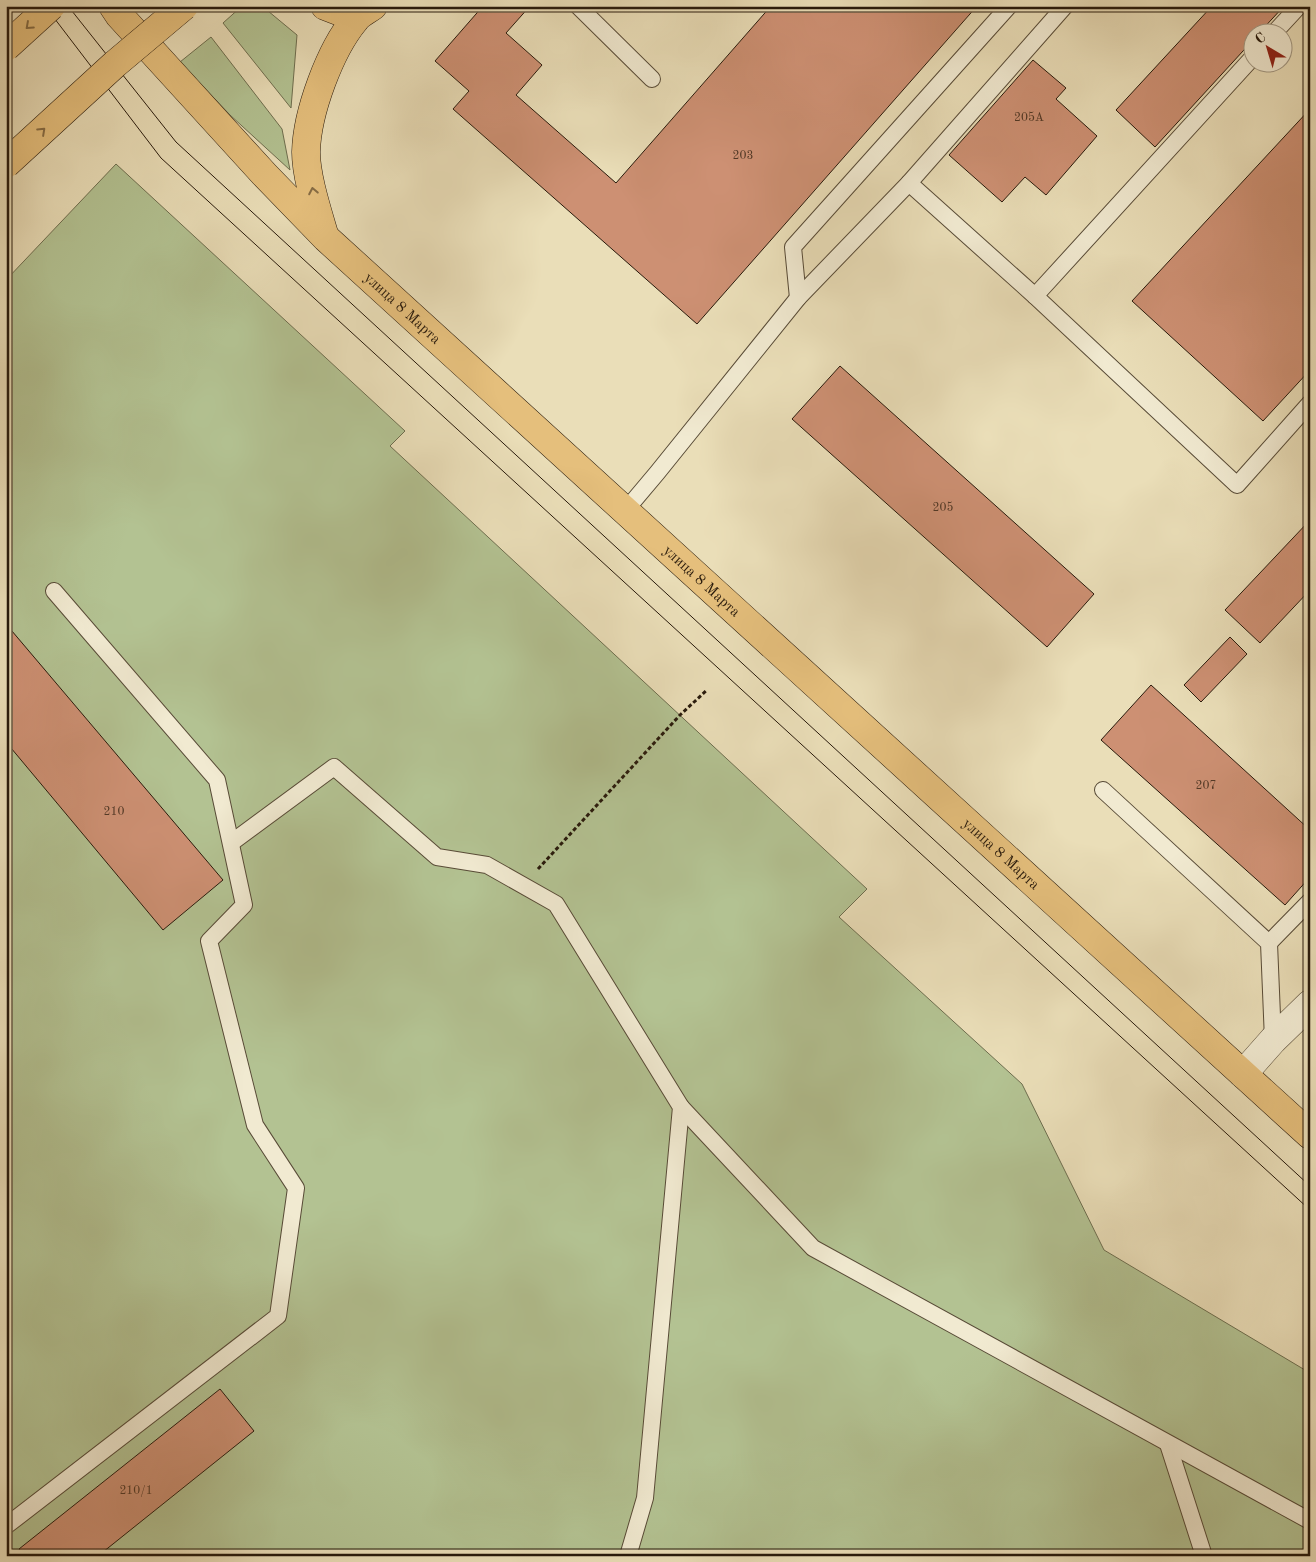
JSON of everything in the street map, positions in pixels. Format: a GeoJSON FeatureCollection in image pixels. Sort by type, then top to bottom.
{"type":"FeatureCollection","features":[{"type":"Feature","properties":{"kind":"main road"},"geometry":{"type":"LineString","coordinates":[[6,47],[51,6]]}},
{"type":"Feature","properties":{"kind":"main road","name":"улица 8 Марта"},"geometry":{"type":"LineString","coordinates":[[113,6],[119,16],[264,174],[326,238],[1310,1135]]}},
{"type":"Feature","properties":{"kind":"main road"},"geometry":{"type":"LineString","coordinates":[[6,164],[115,64],[184,6]]}},
{"type":"Feature","properties":{"kind":"main road"},"geometry":{"type":"LineString","coordinates":[[325,6],[365,12],[338,46],[323,80],[312,115],[306,152],[313,194],[326,238]]}},
{"type":"Feature","properties":{"kind":"street"},"geometry":{"type":"LineString","coordinates":[[1243,1074],[1273,1040],[1310,1004]]}},
{"type":"Feature","properties":{"kind":"lane"},"geometry":{"type":"LineString","coordinates":[[578,6],[652,79]]}},
{"type":"Feature","properties":{"kind":"lane"},"geometry":{"type":"LineString","coordinates":[[798,298],[793,247],[1009,6]]}},
{"type":"Feature","properties":{"kind":"lane"},"geometry":{"type":"LineString","coordinates":[[625,511],[798,298],[909,183],[1065,6]]}},
{"type":"Feature","properties":{"kind":"lane"},"geometry":{"type":"LineString","coordinates":[[1284,22],[1299,6]]}},
{"type":"Feature","properties":{"kind":"lane"},"geometry":{"type":"LineString","coordinates":[[1035,296],[1244,67]]}},
{"type":"Feature","properties":{"kind":"lane"},"geometry":{"type":"LineString","coordinates":[[909,183],[1035,296],[1237,485],[1310,403]]}},
{"type":"Feature","properties":{"kind":"lane"},"geometry":{"type":"LineString","coordinates":[[6,1526],[278,1316],[296,1188],[255,1125],[209,941],[244,905],[217,780],[54,591]]}},
{"type":"Feature","properties":{"kind":"lane"},"geometry":{"type":"LineString","coordinates":[[231,843],[334,767],[437,857],[487,865],[556,904],[681,1107],[813,1248],[1310,1522]]}},
{"type":"Feature","properties":{"kind":"lane"},"geometry":{"type":"LineString","coordinates":[[1103,790],[1269,943],[1273,1040]]}},
{"type":"Feature","properties":{"kind":"lane"},"geometry":{"type":"LineString","coordinates":[[1269,943],[1310,900]]}},
{"type":"Feature","properties":{"kind":"lane"},"geometry":{"type":"LineString","coordinates":[[628,1556],[645,1498],[681,1107]]}},
{"type":"Feature","properties":{"kind":"lane"},"geometry":{"type":"LineString","coordinates":[[1168,1444],[1204,1556]]}},
{"type":"Feature","properties":{"kind":"path"},"geometry":{"type":"LineString","coordinates":[[523,886],[680,715],[708,690]]}},
{"type":"Feature","properties":{"kind":"green space"},"geometry":{"type":"Polygon","coordinates":[[[242,6],[262,6],[297,35],[291,108],[223,23],[242,6]]]}},
{"type":"Feature","properties":{"kind":"green space"},"geometry":{"type":"Polygon","coordinates":[[[211,37],[282,129],[290,170],[230,115],[180,62],[211,37]]]}},
{"type":"Feature","properties":{"kind":"green space"},"geometry":{"type":"Polygon","coordinates":[[[116,164],[405,431],[390,446],[867,889],[839,917],[1022,1084],[1104,1250],[1310,1373],[1310,1556],[6,1556],[6,280],[116,164]]]}},
{"type":"Feature","properties":{"kind":"building"},"geometry":{"type":"Polygon","coordinates":[[[483,6],[530,6],[506,33],[542,65],[516,95],[616,183],[771,6],[977,6],[697,324],[453,109],[469,91],[435,61],[483,6]]]}},
{"type":"Feature","properties":{"kind":"building"},"geometry":{"type":"Polygon","coordinates":[[[1212,6],[1284,6],[1269,22],[1244,22],[1244,50],[1155,147],[1116,110],[1212,6]]]}},
{"type":"Feature","properties":{"kind":"building"},"geometry":{"type":"Polygon","coordinates":[[[1033,60],[1066,88],[1056,99],[1097,136],[1046,195],[1025,177],[1002,202],[949,155],[1033,60]]]}},
{"type":"Feature","properties":{"kind":"building"},"geometry":{"type":"Polygon","coordinates":[[[1310,109],[1310,370],[1263,421],[1132,301],[1310,109]]]}},
{"type":"Feature","properties":{"kind":"building"},"geometry":{"type":"Polygon","coordinates":[[[840,366],[1094,594],[1047,647],[792,419],[840,366]]]}},
{"type":"Feature","properties":{"kind":"building"},"geometry":{"type":"Polygon","coordinates":[[[1310,520],[1310,590],[1260,643],[1225,610],[1310,520]]]}},
{"type":"Feature","properties":{"kind":"building"},"geometry":{"type":"Polygon","coordinates":[[[6,624],[223,880],[163,930],[6,742],[6,624]]]}},
{"type":"Feature","properties":{"kind":"building"},"geometry":{"type":"Polygon","coordinates":[[[1230,637],[1247,654],[1201,702],[1184,685],[1230,637]]]}},
{"type":"Feature","properties":{"kind":"building"},"geometry":{"type":"Polygon","coordinates":[[[1151,685],[1310,830],[1310,877],[1285,905],[1101,740],[1151,685]]]}},
{"type":"Feature","properties":{"kind":"building"},"geometry":{"type":"Polygon","coordinates":[[[220,1389],[254,1431],[98,1556],[24,1556],[19,1549],[220,1389]]]}},
{"type":"Feature","properties":{"kind":"tram line"},"geometry":{"type":"LineString","coordinates":[[45,6],[161,158],[1310,1210]]}},
{"type":"Feature","properties":{"kind":"tram line"},"geometry":{"type":"LineString","coordinates":[[68,6],[176,142],[1310,1186]]}}]}
